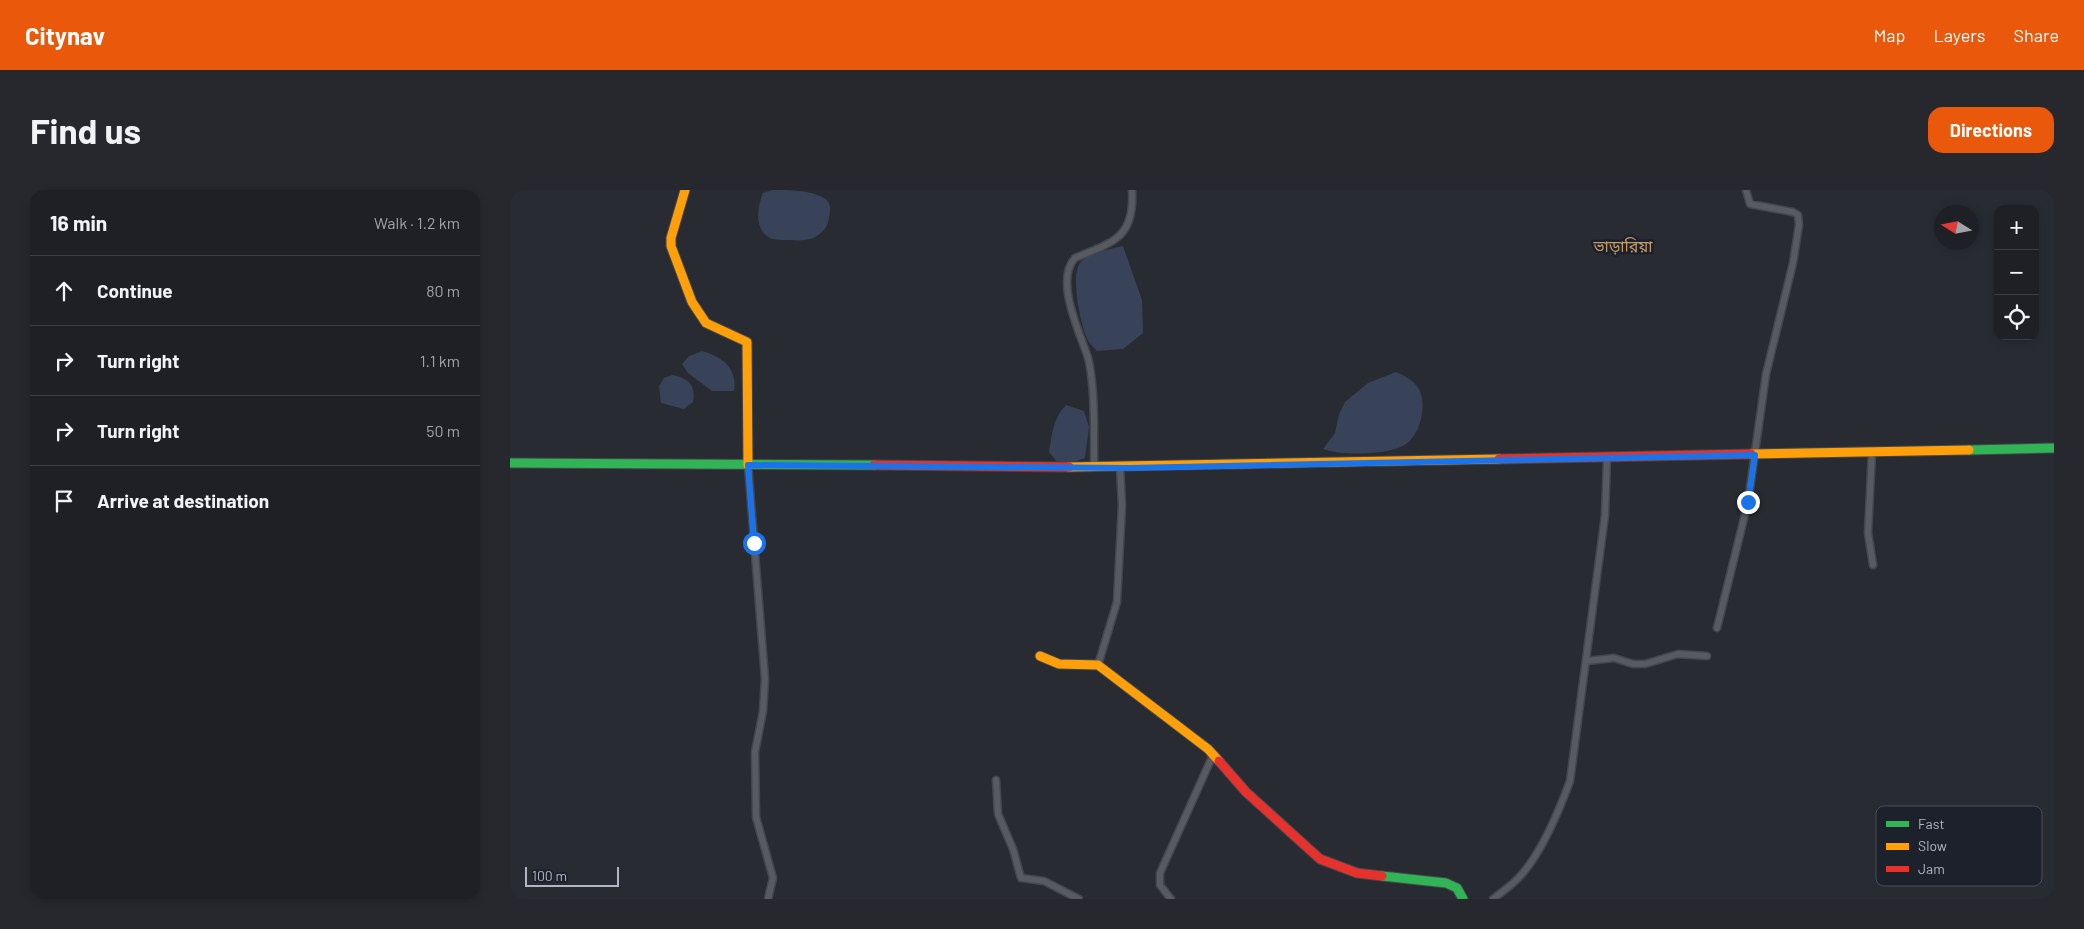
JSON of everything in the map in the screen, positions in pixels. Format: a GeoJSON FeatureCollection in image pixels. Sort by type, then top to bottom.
{"type":"FeatureCollection","features":[{"type":"Feature","properties":{"kind":"main road"},"geometry":{"type":"LineString","coordinates":[[685,190],[671,238],[671,246],[692,302],[706,323],[747,342],[748,465]]}},
{"type":"Feature","properties":{"kind":"main road"},"geometry":{"type":"LineString","coordinates":[[510,463],[1120,467],[2054,448]]}},
{"type":"Feature","properties":{"kind":"main road"},"geometry":{"type":"LineString","coordinates":[[1040,656],[1060,664],[1098,665],[1213,755],[1246,792],[1320,859],[1357,874],[1428,880],[1446,884],[1457,888],[1462,899]]}},
{"type":"Feature","properties":{"kind":"street"},"geometry":{"type":"LineString","coordinates":[[1094,467],[1092,383],[1086,352],[1073,320],[1067,274],[1071,262],[1075,258],[1111,242],[1123,234],[1130,215],[1132,190]]}},
{"type":"Feature","properties":{"kind":"street"},"geometry":{"type":"LineString","coordinates":[[1717,628],[1748,502],[1766,374],[1793,263],[1799,225],[1798,215],[1793,212],[1750,204],[1746,190]]}},
{"type":"Feature","properties":{"kind":"street"},"geometry":{"type":"LineString","coordinates":[[1872,452],[1868,533],[1873,565]]}},
{"type":"Feature","properties":{"kind":"street"},"geometry":{"type":"LineString","coordinates":[[1493,899],[1514,882],[1528,867],[1565,795],[1570,781],[1605,515],[1606,458]]}},
{"type":"Feature","properties":{"kind":"street"},"geometry":{"type":"LineString","coordinates":[[748,465],[765,679],[763,711],[755,752],[756,817],[773,878],[768,899]]}},
{"type":"Feature","properties":{"kind":"street"},"geometry":{"type":"LineString","coordinates":[[1098,665],[1117,602],[1122,505],[1120,467]]}},
{"type":"Feature","properties":{"kind":"street"},"geometry":{"type":"LineString","coordinates":[[1586,661],[1614,658],[1633,664],[1645,664],[1678,654],[1707,656]]}},
{"type":"Feature","properties":{"kind":"street"},"geometry":{"type":"LineString","coordinates":[[1171,899],[1160,885],[1160,872],[1213,755]]}},
{"type":"Feature","properties":{"kind":"street"},"geometry":{"type":"LineString","coordinates":[[996,780],[998,814],[1013,849],[1021,878],[1044,881],[1079,899]]}},
{"type":"Feature","properties":{"kind":"water"},"geometry":{"type":"Polygon","coordinates":[[[772,190],[799,191],[818,195],[825,199],[829,204],[830,211],[826,228],[811,239],[782,240],[770,238],[761,230],[758,211],[763,193],[772,190]]]}},
{"type":"Feature","properties":{"kind":"water"},"geometry":{"type":"Polygon","coordinates":[[[1123,246],[1142,300],[1143,333],[1123,349],[1097,351],[1086,335],[1080,315],[1076,290],[1077,270],[1080,263],[1088,257],[1123,246]]]}},
{"type":"Feature","properties":{"kind":"water"},"geometry":{"type":"Polygon","coordinates":[[[702,351],[716,356],[727,364],[735,383],[734,391],[712,391],[688,373],[682,364],[689,356],[702,351]]]}},
{"type":"Feature","properties":{"kind":"water"},"geometry":{"type":"Polygon","coordinates":[[[1396,372],[1414,383],[1421,394],[1423,408],[1420,423],[1409,442],[1395,449],[1363,454],[1341,453],[1323,449],[1335,433],[1339,414],[1345,402],[1368,383],[1396,372]]]}},
{"type":"Feature","properties":{"kind":"water"},"geometry":{"type":"Polygon","coordinates":[[[672,375],[686,380],[692,386],[693,402],[684,409],[661,403],[659,386],[664,378],[672,375]]]}},
{"type":"Feature","properties":{"kind":"water"},"geometry":{"type":"Polygon","coordinates":[[[1066,405],[1084,411],[1089,427],[1085,458],[1071,463],[1058,463],[1049,452],[1052,433],[1058,415],[1066,405]]]}},
{"type":"Feature","properties":{"kind":"traffic: fast"},"geometry":{"type":"LineString","coordinates":[[1969,450],[2054,448]]}},
{"type":"Feature","properties":{"kind":"traffic: fast"},"geometry":{"type":"LineString","coordinates":[[510,463],[874,465]]}},
{"type":"Feature","properties":{"kind":"traffic: fast"},"geometry":{"type":"LineString","coordinates":[[1382,876],[1446,883],[1457,888],[1463,899]]}},
{"type":"Feature","properties":{"kind":"traffic: slow"},"geometry":{"type":"LineString","coordinates":[[685,190],[671,238],[671,246],[692,302],[706,323],[747,342],[748,465]]}},
{"type":"Feature","properties":{"kind":"traffic: slow"},"geometry":{"type":"LineString","coordinates":[[1751,454],[1969,450]]}},
{"type":"Feature","properties":{"kind":"traffic: slow"},"geometry":{"type":"LineString","coordinates":[[1069,467],[1499,459]]}},
{"type":"Feature","properties":{"kind":"traffic: slow"},"geometry":{"type":"LineString","coordinates":[[1040,656],[1059,664],[1098,665],[1208,749],[1219,761]]}},
{"type":"Feature","properties":{"kind":"traffic: jam"},"geometry":{"type":"LineString","coordinates":[[1499,459],[1751,454]]}},
{"type":"Feature","properties":{"kind":"traffic: jam"},"geometry":{"type":"LineString","coordinates":[[874,465],[1069,467]]}},
{"type":"Feature","properties":{"kind":"traffic: jam"},"geometry":{"type":"LineString","coordinates":[[1219,761],[1246,792],[1320,859],[1357,873],[1382,876]]}},
{"type":"Feature","properties":{"kind":"district","name":"ভাড়ারিয়া"},"geometry":{"type":"Point","coordinates":[1623,245]}},
{"type":"Feature","properties":{"kind":"route"},"geometry":{"type":"LineString","coordinates":[[754,543],[748,465],[1128,468],[1755,455],[1748,502]]}}]}
